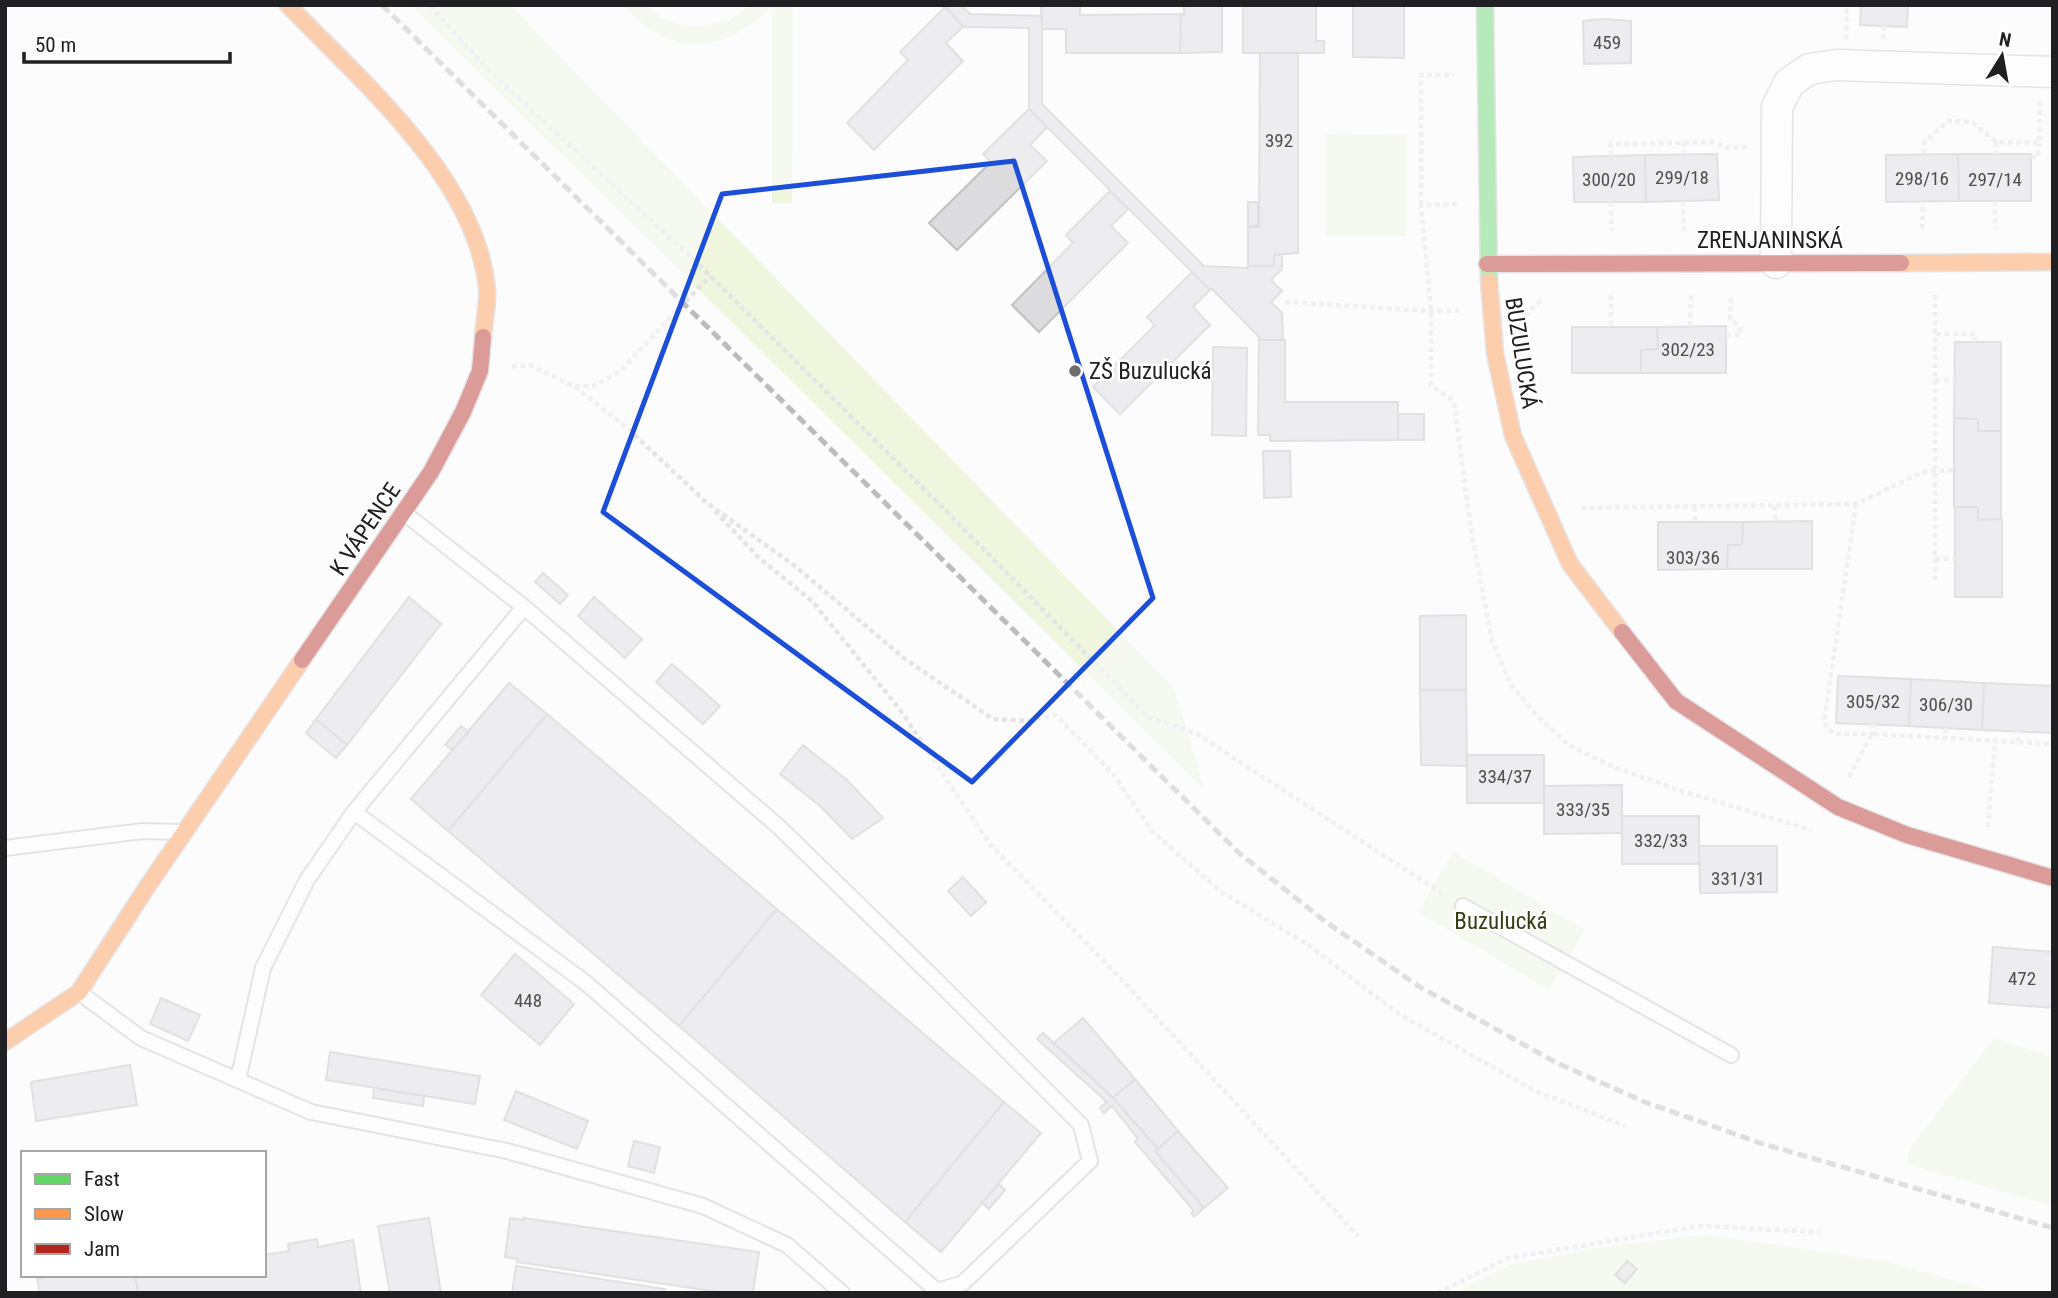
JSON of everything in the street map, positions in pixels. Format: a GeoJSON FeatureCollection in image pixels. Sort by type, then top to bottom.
{"type":"FeatureCollection","features":[{"type":"Feature","properties":{"kind":"street","name":"K VÁPENCE"},"geometry":{"type":"LineString","coordinates":[[5,1042],[79,992],[184,833],[431,472],[463,412],[480,371],[487,290],[477,242],[452,192],[415,137],[288,5]]}},
{"type":"Feature","properties":{"kind":"street","name":"BUZULUCKÁ"},"geometry":{"type":"LineString","coordinates":[[1485,5],[1487,264],[1495,353],[1513,436],[1570,564],[1676,701],[1838,807],[1907,835],[2053,878]]}},
{"type":"Feature","properties":{"kind":"street"},"geometry":{"type":"LineString","coordinates":[[1776,263],[1777,107],[1789,83],[1809,69],[1837,65],[2046,72]]}},
{"type":"Feature","properties":{"kind":"street","name":"ZRENJANINSKÁ"},"geometry":{"type":"LineString","coordinates":[[1487,264],[2053,262]]}},
{"type":"Feature","properties":{"kind":"lane"},"geometry":{"type":"LineString","coordinates":[[354,812],[586,983],[937,1291],[963,1283],[1090,1161],[1081,1125],[779,827],[524,607],[404,512]]}},
{"type":"Feature","properties":{"kind":"lane"},"geometry":{"type":"LineString","coordinates":[[238,1080],[262,968],[307,880],[354,812],[524,607]]}},
{"type":"Feature","properties":{"kind":"lane"},"geometry":{"type":"LineString","coordinates":[[5,848],[143,831],[184,833]]}},
{"type":"Feature","properties":{"kind":"lane"},"geometry":{"type":"LineString","coordinates":[[1463,906],[1731,1055]]}},
{"type":"Feature","properties":{"kind":"lane"},"geometry":{"type":"LineString","coordinates":[[79,992],[141,1038],[311,1112],[508,1151],[703,1206],[788,1245],[842,1293]]}},
{"type":"Feature","properties":{"kind":"path"},"geometry":{"type":"LineString","coordinates":[[429,5],[488,70],[710,276],[1148,717],[1197,734],[1463,906]]}},
{"type":"Feature","properties":{"kind":"path"},"geometry":{"type":"LineString","coordinates":[[2031,157],[2038,157],[2046,72]]}},
{"type":"Feature","properties":{"kind":"path"},"geometry":{"type":"LineString","coordinates":[[1421,205],[1421,75],[1486,75]]}},
{"type":"Feature","properties":{"kind":"path"},"geometry":{"type":"LineString","coordinates":[[1924,154],[1924,143],[1948,121],[1972,122],[1996,142],[2039,143]]}},
{"type":"Feature","properties":{"kind":"path"},"geometry":{"type":"LineString","coordinates":[[1684,142],[1684,154]]}},
{"type":"Feature","properties":{"kind":"path"},"geometry":{"type":"LineString","coordinates":[[1611,156],[1611,144],[1716,142],[1726,148],[1777,146]]}},
{"type":"Feature","properties":{"kind":"path"},"geometry":{"type":"LineString","coordinates":[[1996,142],[1996,154]]}},
{"type":"Feature","properties":{"kind":"path"},"geometry":{"type":"LineString","coordinates":[[1683,201],[1684,234]]}},
{"type":"Feature","properties":{"kind":"path"},"geometry":{"type":"LineString","coordinates":[[1995,201],[1996,233]]}},
{"type":"Feature","properties":{"kind":"path"},"geometry":{"type":"LineString","coordinates":[[1611,202],[1612,235]]}},
{"type":"Feature","properties":{"kind":"path"},"geometry":{"type":"LineString","coordinates":[[1922,234],[1923,202]]}},
{"type":"Feature","properties":{"kind":"path"},"geometry":{"type":"LineString","coordinates":[[574,386],[593,386],[619,372],[710,276]]}},
{"type":"Feature","properties":{"kind":"path"},"geometry":{"type":"LineString","coordinates":[[1935,290],[1936,580]]}},
{"type":"Feature","properties":{"kind":"path"},"geometry":{"type":"LineString","coordinates":[[1611,291],[1611,327]]}},
{"type":"Feature","properties":{"kind":"path"},"geometry":{"type":"LineString","coordinates":[[1690,326],[1691,291]]}},
{"type":"Feature","properties":{"kind":"path"},"geometry":{"type":"LineString","coordinates":[[1726,335],[1740,335],[1740,327],[1730,319],[1731,291]]}},
{"type":"Feature","properties":{"kind":"path"},"geometry":{"type":"LineString","coordinates":[[1521,326],[1526,313],[1550,294]]}},
{"type":"Feature","properties":{"kind":"path"},"geometry":{"type":"LineString","coordinates":[[1286,302],[1431,311],[1491,310]]}},
{"type":"Feature","properties":{"kind":"path"},"geometry":{"type":"LineString","coordinates":[[1936,334],[1975,334],[1975,342]]}},
{"type":"Feature","properties":{"kind":"path"},"geometry":{"type":"LineString","coordinates":[[480,371],[530,365],[574,386],[625,426],[707,503],[758,556],[812,601],[901,711],[989,843],[1122,980],[1358,1236]]}},
{"type":"Feature","properties":{"kind":"path"},"geometry":{"type":"LineString","coordinates":[[1935,380],[1955,380]]}},
{"type":"Feature","properties":{"kind":"path"},"geometry":{"type":"LineString","coordinates":[[1569,509],[1856,504],[1923,471],[1954,470]]}},
{"type":"Feature","properties":{"kind":"path"},"geometry":{"type":"LineString","coordinates":[[707,503],[796,566],[905,659],[993,719],[1030,720],[1056,715],[1114,775],[1152,831],[1220,891],[1307,944],[1399,1014],[1533,1090],[1625,1126]]}},
{"type":"Feature","properties":{"kind":"path"},"geometry":{"type":"LineString","coordinates":[[1856,504],[1824,722],[1833,734],[2053,744]]}},
{"type":"Feature","properties":{"kind":"path"},"geometry":{"type":"LineString","coordinates":[[1775,506],[1775,522]]}},
{"type":"Feature","properties":{"kind":"path"},"geometry":{"type":"LineString","coordinates":[[1695,507],[1695,522]]}},
{"type":"Feature","properties":{"kind":"path"},"geometry":{"type":"LineString","coordinates":[[1935,559],[1955,559]]}},
{"type":"Feature","properties":{"kind":"path"},"geometry":{"type":"LineString","coordinates":[[1843,787],[1872,734],[1872,724]]}},
{"type":"Feature","properties":{"kind":"path"},"geometry":{"type":"LineString","coordinates":[[1946,728],[1946,738]]}},
{"type":"Feature","properties":{"kind":"path"},"geometry":{"type":"LineString","coordinates":[[2018,731],[2018,742]]}},
{"type":"Feature","properties":{"kind":"path"},"geometry":{"type":"LineString","coordinates":[[1987,839],[1995,741]]}},
{"type":"Feature","properties":{"kind":"path"},"geometry":{"type":"LineString","coordinates":[[1437,1293],[1508,1258],[1700,1226],[1820,1232]]}},
{"type":"Feature","properties":{"kind":"highlighted area"},"geometry":{"type":"Polygon","coordinates":[[[1014,161],[1153,598],[972,782],[603,512],[722,194],[1014,161]]]}},
{"type":"Feature","properties":{"kind":"green space"},"geometry":{"type":"Polygon","coordinates":[[[411,5],[510,5],[1174,688],[1204,789],[411,5]]]}},
{"type":"Feature","properties":{"kind":"green space"},"geometry":{"type":"Polygon","coordinates":[[[624,5],[645,5],[662,18],[679,25],[697,27],[729,21],[751,5],[793,5],[792,203],[772,203],[772,6],[755,22],[736,34],[698,44],[678,42],[659,35],[641,23],[624,5]]]}},
{"type":"Feature","properties":{"kind":"green space"},"geometry":{"type":"Polygon","coordinates":[[[1325,134],[1405,135],[1405,236],[1325,236],[1325,134]]]}},
{"type":"Feature","properties":{"kind":"green space","name":"Buzulucká"},"geometry":{"type":"Polygon","coordinates":[[[1453,852],[1585,930],[1549,990],[1418,912],[1453,852]]]}},
{"type":"Feature","properties":{"kind":"green space"},"geometry":{"type":"Polygon","coordinates":[[[1994,1038],[2053,1057],[2053,1206],[1907,1164],[1909,1150],[1994,1038]]]}},
{"type":"Feature","properties":{"kind":"green space"},"geometry":{"type":"Polygon","coordinates":[[[1706,1235],[1883,1261],[1999,1293],[1453,1293],[1513,1264],[1604,1247],[1706,1235]]]}},
{"type":"Feature","properties":{"kind":"building"},"geometry":{"type":"Polygon","coordinates":[[[945,5],[961,5],[970,14],[1042,16],[1042,104],[1204,266],[1274,266],[1274,255],[1282,255],[1282,269],[1271,280],[1282,291],[1271,302],[1282,313],[1283,340],[1259,340],[1212,289],[1210,290],[1029,109],[1029,28],[963,27],[945,5]]]}},
{"type":"Feature","properties":{"kind":"building"},"geometry":{"type":"Polygon","coordinates":[[[1041,5],[1080,5],[1080,15],[1181,14],[1180,53],[1066,53],[1066,29],[1042,29],[1041,5]]]}},
{"type":"Feature","properties":{"kind":"building"},"geometry":{"type":"Polygon","coordinates":[[[1184,5],[1222,5],[1222,52],[1180,53],[1181,14],[1184,14],[1184,5]]]}},
{"type":"Feature","properties":{"kind":"building"},"geometry":{"type":"Polygon","coordinates":[[[1243,5],[1316,5],[1316,41],[1324,41],[1324,53],[1243,53],[1243,5]]]}},
{"type":"Feature","properties":{"kind":"building"},"geometry":{"type":"Polygon","coordinates":[[[1353,5],[1404,5],[1404,58],[1353,57],[1353,5]]]}},
{"type":"Feature","properties":{"kind":"building"},"geometry":{"type":"Polygon","coordinates":[[[1861,5],[1908,5],[1907,27],[1860,25],[1861,5]]]}},
{"type":"Feature","properties":{"kind":"building"},"geometry":{"type":"Polygon","coordinates":[[[945,7],[963,27],[946,43],[963,61],[874,150],[847,123],[908,60],[900,52],[945,7]]]}},
{"type":"Feature","properties":{"kind":"building"},"geometry":{"type":"Polygon","coordinates":[[[1583,21],[1631,21],[1631,63],[1584,64],[1583,21]]]}},
{"type":"Feature","properties":{"kind":"building"},"geometry":{"type":"Polygon","coordinates":[[[1260,53],[1298,53],[1298,253],[1274,255],[1274,266],[1248,266],[1248,227],[1259,227],[1260,53]]]}},
{"type":"Feature","properties":{"kind":"building"},"geometry":{"type":"Polygon","coordinates":[[[1029,109],[1047,127],[1030,145],[1047,161],[957,250],[929,223],[991,162],[983,154],[1029,109]]]}},
{"type":"Feature","properties":{"kind":"building"},"geometry":{"type":"Polygon","coordinates":[[[1717,154],[1719,200],[1646,202],[1645,155],[1717,154]]]}},
{"type":"Feature","properties":{"kind":"building"},"geometry":{"type":"Polygon","coordinates":[[[1958,154],[1959,201],[1886,202],[1886,155],[1958,154]]]}},
{"type":"Feature","properties":{"kind":"building"},"geometry":{"type":"Polygon","coordinates":[[[1958,154],[2031,154],[2031,201],[1959,201],[1958,154]]]}},
{"type":"Feature","properties":{"kind":"building"},"geometry":{"type":"Polygon","coordinates":[[[1645,155],[1646,202],[1574,202],[1573,157],[1645,155]]]}},
{"type":"Feature","properties":{"kind":"building"},"geometry":{"type":"Polygon","coordinates":[[[1110,191],[1128,209],[1111,226],[1128,243],[1039,332],[1012,305],[1073,243],[1066,235],[1110,191]]]}},
{"type":"Feature","properties":{"kind":"building"},"geometry":{"type":"Polygon","coordinates":[[[1248,202],[1258,202],[1258,226],[1248,226],[1248,202]]]}},
{"type":"Feature","properties":{"kind":"building"},"geometry":{"type":"Polygon","coordinates":[[[1192,272],[1210,290],[1193,307],[1210,325],[1120,414],[1093,387],[1155,325],[1147,317],[1192,272]]]}},
{"type":"Feature","properties":{"kind":"building"},"geometry":{"type":"Polygon","coordinates":[[[1726,326],[1726,373],[1641,373],[1641,350],[1658,349],[1657,327],[1726,326]]]}},
{"type":"Feature","properties":{"kind":"building"},"geometry":{"type":"Polygon","coordinates":[[[1572,327],[1657,327],[1658,349],[1641,350],[1641,373],[1572,373],[1572,327]]]}},
{"type":"Feature","properties":{"kind":"building"},"geometry":{"type":"Polygon","coordinates":[[[1259,340],[1285,340],[1285,402],[1398,402],[1398,440],[1270,441],[1270,435],[1258,435],[1259,340]]]}},
{"type":"Feature","properties":{"kind":"building"},"geometry":{"type":"Polygon","coordinates":[[[1955,342],[2001,342],[2001,431],[1978,431],[1978,419],[1954,418],[1955,342]]]}},
{"type":"Feature","properties":{"kind":"building"},"geometry":{"type":"Polygon","coordinates":[[[1213,347],[1247,348],[1246,436],[1212,435],[1213,347]]]}},
{"type":"Feature","properties":{"kind":"building"},"geometry":{"type":"Polygon","coordinates":[[[1398,414],[1424,414],[1424,440],[1398,440],[1398,414]]]}},
{"type":"Feature","properties":{"kind":"building"},"geometry":{"type":"Polygon","coordinates":[[[1954,418],[1978,419],[1978,431],[2001,431],[2001,519],[1978,520],[1978,507],[1954,507],[1954,418]]]}},
{"type":"Feature","properties":{"kind":"building"},"geometry":{"type":"Polygon","coordinates":[[[1263,451],[1290,451],[1291,497],[1264,498],[1263,451]]]}},
{"type":"Feature","properties":{"kind":"building"},"geometry":{"type":"Polygon","coordinates":[[[1955,507],[1978,507],[1978,520],[2002,519],[2002,597],[1955,597],[1955,507]]]}},
{"type":"Feature","properties":{"kind":"building"},"geometry":{"type":"Polygon","coordinates":[[[1812,521],[1812,569],[1727,569],[1728,545],[1742,545],[1743,522],[1812,521]]]}},
{"type":"Feature","properties":{"kind":"building"},"geometry":{"type":"Polygon","coordinates":[[[1658,522],[1743,522],[1742,545],[1728,545],[1727,569],[1658,570],[1658,522]]]}},
{"type":"Feature","properties":{"kind":"building"},"geometry":{"type":"Polygon","coordinates":[[[543,573],[568,595],[560,604],[535,582],[543,573]]]}},
{"type":"Feature","properties":{"kind":"building"},"geometry":{"type":"Polygon","coordinates":[[[409,597],[441,624],[347,745],[316,719],[409,597]]]}},
{"type":"Feature","properties":{"kind":"building"},"geometry":{"type":"Polygon","coordinates":[[[594,597],[642,639],[625,658],[578,616],[594,597]]]}},
{"type":"Feature","properties":{"kind":"building"},"geometry":{"type":"Polygon","coordinates":[[[1466,615],[1466,690],[1420,690],[1420,616],[1466,615]]]}},
{"type":"Feature","properties":{"kind":"building"},"geometry":{"type":"Polygon","coordinates":[[[672,664],[720,706],[703,724],[656,682],[672,664]]]}},
{"type":"Feature","properties":{"kind":"building"},"geometry":{"type":"Polygon","coordinates":[[[1838,676],[1911,679],[1909,726],[1836,723],[1838,676]]]}},
{"type":"Feature","properties":{"kind":"building"},"geometry":{"type":"Polygon","coordinates":[[[1911,679],[1984,683],[1982,730],[1909,726],[1911,679]]]}},
{"type":"Feature","properties":{"kind":"building"},"geometry":{"type":"Polygon","coordinates":[[[509,683],[547,714],[448,831],[411,799],[509,683]]]}},
{"type":"Feature","properties":{"kind":"building"},"geometry":{"type":"Polygon","coordinates":[[[1984,683],[2053,686],[2053,733],[1982,730],[1984,683]]]}},
{"type":"Feature","properties":{"kind":"building"},"geometry":{"type":"Polygon","coordinates":[[[1420,690],[1466,690],[1467,766],[1421,765],[1420,690]]]}},
{"type":"Feature","properties":{"kind":"building"},"geometry":{"type":"Polygon","coordinates":[[[547,714],[777,909],[679,1026],[448,831],[547,714]]]}},
{"type":"Feature","properties":{"kind":"building"},"geometry":{"type":"Polygon","coordinates":[[[316,719],[347,745],[336,758],[306,733],[316,719]]]}},
{"type":"Feature","properties":{"kind":"building"},"geometry":{"type":"Polygon","coordinates":[[[461,726],[469,732],[452,750],[445,745],[461,726]]]}},
{"type":"Feature","properties":{"kind":"building"},"geometry":{"type":"Polygon","coordinates":[[[803,745],[847,780],[883,818],[852,839],[820,806],[780,774],[803,745]]]}},
{"type":"Feature","properties":{"kind":"building"},"geometry":{"type":"Polygon","coordinates":[[[1467,755],[1544,755],[1544,803],[1467,803],[1467,755]]]}},
{"type":"Feature","properties":{"kind":"building"},"geometry":{"type":"Polygon","coordinates":[[[1622,785],[1622,833],[1544,834],[1544,786],[1622,785]]]}},
{"type":"Feature","properties":{"kind":"building"},"geometry":{"type":"Polygon","coordinates":[[[1622,816],[1699,816],[1699,864],[1622,864],[1622,816]]]}},
{"type":"Feature","properties":{"kind":"building"},"geometry":{"type":"Polygon","coordinates":[[[1699,846],[1777,846],[1777,892],[1700,893],[1699,846]]]}},
{"type":"Feature","properties":{"kind":"building"},"geometry":{"type":"Polygon","coordinates":[[[963,877],[986,902],[971,916],[948,891],[963,877]]]}},
{"type":"Feature","properties":{"kind":"building"},"geometry":{"type":"Polygon","coordinates":[[[777,909],[1004,1102],[905,1222],[679,1026],[777,909]]]}},
{"type":"Feature","properties":{"kind":"building"},"geometry":{"type":"Polygon","coordinates":[[[1993,947],[2053,952],[2053,1008],[1989,1003],[1993,947]]]}},
{"type":"Feature","properties":{"kind":"building"},"geometry":{"type":"Polygon","coordinates":[[[515,954],[574,1004],[540,1045],[481,995],[515,954]]]}},
{"type":"Feature","properties":{"kind":"building"},"geometry":{"type":"Polygon","coordinates":[[[161,998],[200,1015],[188,1041],[150,1024],[161,998]]]}},
{"type":"Feature","properties":{"kind":"building"},"geometry":{"type":"Polygon","coordinates":[[[1083,1018],[1135,1079],[1113,1098],[1054,1043],[1083,1018]]]}},
{"type":"Feature","properties":{"kind":"building"},"geometry":{"type":"Polygon","coordinates":[[[1043,1033],[1113,1098],[1158,1149],[1155,1151],[1204,1208],[1194,1217],[1191,1213],[1194,1211],[1135,1142],[1138,1139],[1112,1106],[1104,1113],[1100,1108],[1107,1102],[1037,1039],[1043,1033]]]}},
{"type":"Feature","properties":{"kind":"building"},"geometry":{"type":"Polygon","coordinates":[[[330,1052],[480,1076],[475,1104],[326,1080],[330,1052]]]}},
{"type":"Feature","properties":{"kind":"building"},"geometry":{"type":"Polygon","coordinates":[[[130,1065],[137,1105],[36,1121],[31,1082],[130,1065]]]}},
{"type":"Feature","properties":{"kind":"building"},"geometry":{"type":"Polygon","coordinates":[[[1135,1079],[1178,1131],[1158,1149],[1113,1098],[1135,1079]]]}},
{"type":"Feature","properties":{"kind":"building"},"geometry":{"type":"Polygon","coordinates":[[[374,1088],[424,1096],[423,1106],[373,1098],[374,1088]]]}},
{"type":"Feature","properties":{"kind":"building"},"geometry":{"type":"Polygon","coordinates":[[[516,1091],[588,1121],[577,1149],[504,1120],[516,1091]]]}},
{"type":"Feature","properties":{"kind":"building"},"geometry":{"type":"Polygon","coordinates":[[[1004,1102],[1041,1133],[941,1252],[905,1222],[1004,1102]]]}},
{"type":"Feature","properties":{"kind":"building"},"geometry":{"type":"Polygon","coordinates":[[[1178,1131],[1228,1188],[1204,1208],[1155,1151],[1178,1131]]]}},
{"type":"Feature","properties":{"kind":"building"},"geometry":{"type":"Polygon","coordinates":[[[634,1141],[660,1147],[654,1173],[628,1166],[634,1141]]]}},
{"type":"Feature","properties":{"kind":"building"},"geometry":{"type":"Polygon","coordinates":[[[999,1184],[1005,1190],[989,1209],[982,1203],[999,1184]]]}},
{"type":"Feature","properties":{"kind":"building"},"geometry":{"type":"Polygon","coordinates":[[[429,1218],[441,1293],[390,1293],[378,1226],[429,1218]]]}},
{"type":"Feature","properties":{"kind":"building"},"geometry":{"type":"Polygon","coordinates":[[[510,1218],[759,1252],[753,1293],[725,1293],[517,1262],[518,1259],[505,1257],[510,1218]]]}},
{"type":"Feature","properties":{"kind":"building"},"geometry":{"type":"Polygon","coordinates":[[[317,1239],[318,1247],[353,1240],[361,1293],[138,1293],[135,1277],[266,1277],[266,1255],[289,1251],[288,1244],[317,1239]]]}},
{"type":"Feature","properties":{"kind":"building"},"geometry":{"type":"Polygon","coordinates":[[[1627,1261],[1637,1269],[1625,1283],[1615,1275],[1627,1261]]]}},
{"type":"Feature","properties":{"kind":"building"},"geometry":{"type":"Polygon","coordinates":[[[516,1266],[665,1289],[664,1293],[512,1293],[516,1266]]]}},
{"type":"Feature","properties":{"kind":"building"},"geometry":{"type":"Polygon","coordinates":[[[135,1277],[138,1293],[40,1293],[37,1279],[135,1277]]]}},
{"type":"Feature","properties":{"kind":"railway"},"geometry":{"type":"LineString","coordinates":[[382,5],[1239,853],[1326,922],[1420,987],[1557,1063],[1645,1102],[1760,1143],[2053,1228]]}},
{"type":"Feature","properties":{"kind":"traffic: fast"},"geometry":{"type":"LineString","coordinates":[[1485,5],[1489,281]]}},
{"type":"Feature","properties":{"kind":"traffic: slow"},"geometry":{"type":"LineString","coordinates":[[288,5],[411,134],[439,171],[462,209],[479,248],[487,289],[483,337]]}},
{"type":"Feature","properties":{"kind":"traffic: slow"},"geometry":{"type":"LineString","coordinates":[[1901,263],[2053,262]]}},
{"type":"Feature","properties":{"kind":"traffic: slow"},"geometry":{"type":"LineString","coordinates":[[1489,281],[1495,353],[1513,436],[1570,564],[1622,632]]}},
{"type":"Feature","properties":{"kind":"traffic: slow"},"geometry":{"type":"LineString","coordinates":[[5,1042],[79,992],[302,660]]}},
{"type":"Feature","properties":{"kind":"traffic: jam"},"geometry":{"type":"LineString","coordinates":[[1487,264],[1901,263]]}},
{"type":"Feature","properties":{"kind":"traffic: jam"},"geometry":{"type":"LineString","coordinates":[[302,660],[431,472],[463,412],[480,371],[483,337]]}},
{"type":"Feature","properties":{"kind":"traffic: jam"},"geometry":{"type":"LineString","coordinates":[[1622,632],[1676,701],[1838,807],[1907,835],[2053,878]]}},
{"type":"Feature","properties":{"kind":"place","name":"ZŠ Buzulucká"},"geometry":{"type":"Point","coordinates":[1075,371]}}]}
